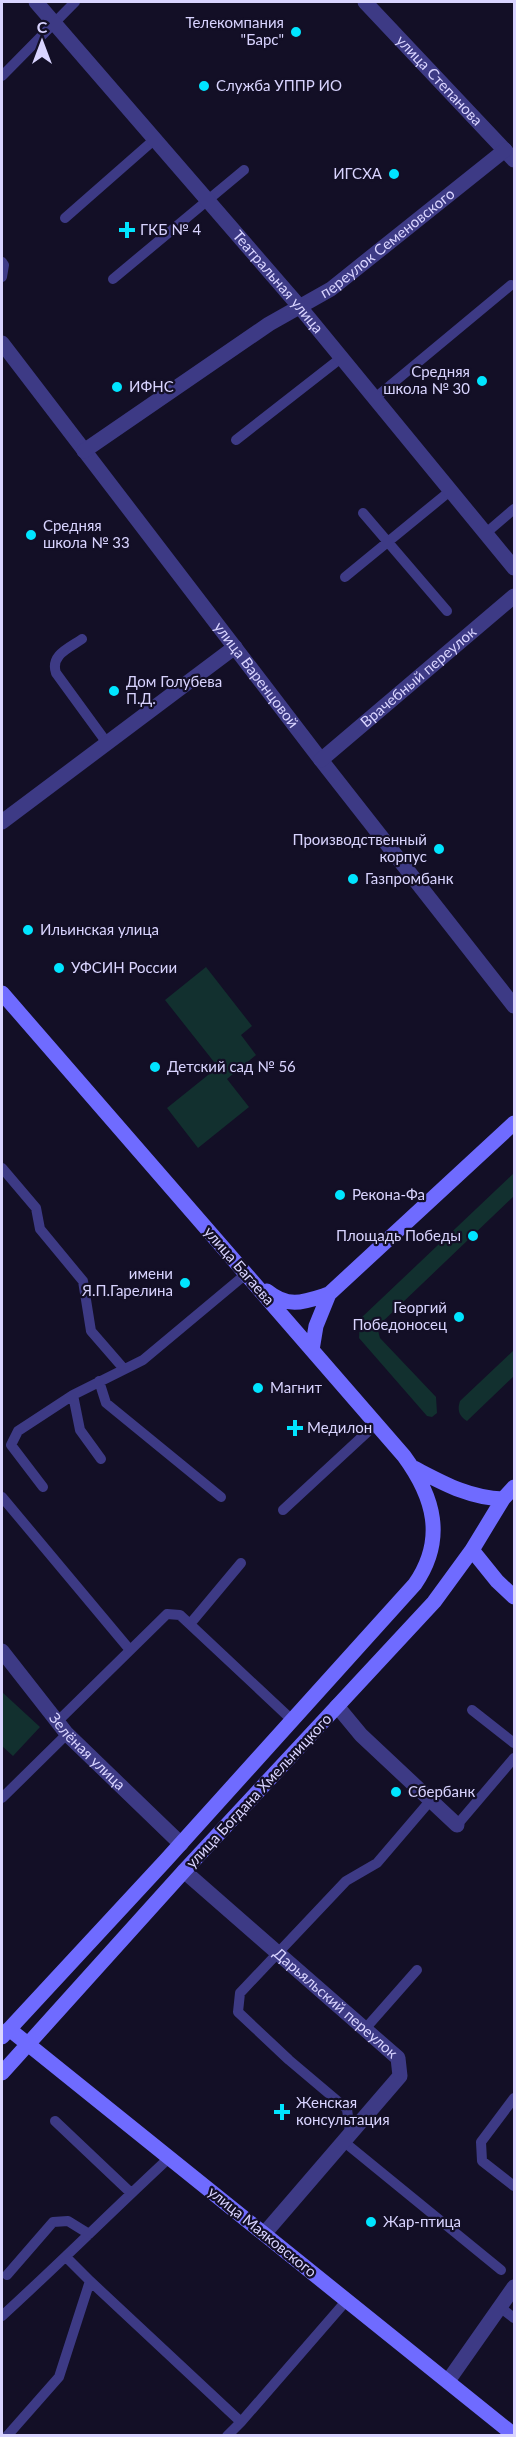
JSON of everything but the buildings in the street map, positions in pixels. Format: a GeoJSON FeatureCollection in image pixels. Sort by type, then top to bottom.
{"type":"FeatureCollection","features":[{"type":"Feature","properties":{"kind":"main road","name":"улица Багаева"},"geometry":{"type":"LineString","coordinates":[[2,993],[411,1466],[460,1491],[488,1498],[503,1498]]}},
{"type":"Feature","properties":{"kind":"main road"},"geometry":{"type":"LineString","coordinates":[[246,1274],[279,1301],[301,1303],[329,1294],[514,1123]]}},
{"type":"Feature","properties":{"kind":"main road"},"geometry":{"type":"LineString","coordinates":[[312,1350],[316,1326],[329,1294]]}},
{"type":"Feature","properties":{"kind":"main road","name":"улица Богдана Хмельницкого"},"geometry":{"type":"LineString","coordinates":[[4,2030],[181,1844],[415,1584],[431,1551],[432,1520],[426,1491],[411,1466]]}},
{"type":"Feature","properties":{"kind":"main road","name":"улица Богдана Хмельницкого"},"geometry":{"type":"LineString","coordinates":[[2,2073],[184,1871],[434,1602],[472,1550],[503,1498],[514,1487]]}},
{"type":"Feature","properties":{"kind":"main road"},"geometry":{"type":"LineString","coordinates":[[472,1550],[497,1581],[514,1597]]}},
{"type":"Feature","properties":{"kind":"main road","name":"улица Маяковского"},"geometry":{"type":"LineString","coordinates":[[4,2030],[28,2044],[514,2435]]}},
{"type":"Feature","properties":{"kind":"street","name":"Театральная улица"},"geometry":{"type":"LineString","coordinates":[[36,2],[299,306],[514,568]]}},
{"type":"Feature","properties":{"kind":"street","name":"улица Степанова"},"geometry":{"type":"LineString","coordinates":[[365,2],[510,155]]}},
{"type":"Feature","properties":{"kind":"street","name":"переулок Семеновского"},"geometry":{"type":"LineString","coordinates":[[84,451],[269,324],[331,289],[510,155]]}},
{"type":"Feature","properties":{"kind":"street","name":"улица Варенцовой"},"geometry":{"type":"LineString","coordinates":[[2,345],[321,760],[514,1006]]}},
{"type":"Feature","properties":{"kind":"street","name":"Врачебный переулок"},"geometry":{"type":"LineString","coordinates":[[321,760],[514,596]]}},
{"type":"Feature","properties":{"kind":"street"},"geometry":{"type":"LineString","coordinates":[[2,822],[235,647]]}},
{"type":"Feature","properties":{"kind":"street","name":"Зелёная улица"},"geometry":{"type":"LineString","coordinates":[[2,1651],[67,1734],[181,1844]]}},
{"type":"Feature","properties":{"kind":"street"},"geometry":{"type":"LineString","coordinates":[[337,1706],[361,1735],[458,1825]]}},
{"type":"Feature","properties":{"kind":"street","name":"Дарьяльский переулок"},"geometry":{"type":"LineString","coordinates":[[184,1871],[398,2058],[400,2076],[264,2234]]}},
{"type":"Feature","properties":{"kind":"street"},"geometry":{"type":"LineString","coordinates":[[448,2381],[514,2287]]}},
{"type":"Feature","properties":{"kind":"lane"},"geometry":{"type":"LineString","coordinates":[[2,76],[75,2]]}},
{"type":"Feature","properties":{"kind":"lane"},"geometry":{"type":"LineString","coordinates":[[65,218],[155,139]]}},
{"type":"Feature","properties":{"kind":"lane"},"geometry":{"type":"LineString","coordinates":[[113,279],[244,170]]}},
{"type":"Feature","properties":{"kind":"lane"},"geometry":{"type":"LineString","coordinates":[[2,262],[4,265],[2,277]]}},
{"type":"Feature","properties":{"kind":"lane"},"geometry":{"type":"LineString","coordinates":[[375,398],[511,285]]}},
{"type":"Feature","properties":{"kind":"lane"},"geometry":{"type":"LineString","coordinates":[[236,440],[341,358]]}},
{"type":"Feature","properties":{"kind":"lane"},"geometry":{"type":"LineString","coordinates":[[345,577],[450,490]]}},
{"type":"Feature","properties":{"kind":"lane"},"geometry":{"type":"LineString","coordinates":[[486,533],[514,508]]}},
{"type":"Feature","properties":{"kind":"lane"},"geometry":{"type":"LineString","coordinates":[[363,513],[447,611]]}},
{"type":"Feature","properties":{"kind":"lane"},"geometry":{"type":"LineString","coordinates":[[82,639],[56,658],[53,666],[106,743]]}},
{"type":"Feature","properties":{"kind":"lane"},"geometry":{"type":"LineString","coordinates":[[2,1168],[36,1208],[40,1229],[83,1281],[92,1331],[124,1369]]}},
{"type":"Feature","properties":{"kind":"lane"},"geometry":{"type":"LineString","coordinates":[[43,1487],[11,1445],[18,1431],[73,1395],[143,1360],[246,1274]]}},
{"type":"Feature","properties":{"kind":"lane"},"geometry":{"type":"LineString","coordinates":[[99,1381],[106,1403],[221,1497]]}},
{"type":"Feature","properties":{"kind":"lane"},"geometry":{"type":"LineString","coordinates":[[73,1395],[80,1430],[101,1460]]}},
{"type":"Feature","properties":{"kind":"lane"},"geometry":{"type":"LineString","coordinates":[[283,1510],[376,1424]]}},
{"type":"Feature","properties":{"kind":"lane"},"geometry":{"type":"LineString","coordinates":[[2,1497],[130,1650]]}},
{"type":"Feature","properties":{"kind":"lane"},"geometry":{"type":"LineString","coordinates":[[190,1624],[242,1563]]}},
{"type":"Feature","properties":{"kind":"lane"},"geometry":{"type":"LineString","coordinates":[[57,1722],[167,1614],[180,1615],[292,1720]]}},
{"type":"Feature","properties":{"kind":"lane"},"geometry":{"type":"LineString","coordinates":[[472,1710],[514,1743]]}},
{"type":"Feature","properties":{"kind":"lane"},"geometry":{"type":"LineString","coordinates":[[2,1798],[67,1734]]}},
{"type":"Feature","properties":{"kind":"lane"},"geometry":{"type":"LineString","coordinates":[[458,1825],[514,1758]]}},
{"type":"Feature","properties":{"kind":"lane"},"geometry":{"type":"LineString","coordinates":[[430,1801],[377,1863],[346,1881],[240,1993],[238,2012],[289,2060],[347,2109],[346,2137],[501,2270]]}},
{"type":"Feature","properties":{"kind":"lane"},"geometry":{"type":"LineString","coordinates":[[365,2029],[417,1970]]}},
{"type":"Feature","properties":{"kind":"lane"},"geometry":{"type":"LineString","coordinates":[[514,2098],[481,2142],[482,2161],[514,2186]]}},
{"type":"Feature","properties":{"kind":"lane"},"geometry":{"type":"LineString","coordinates":[[55,2121],[131,2193]]}},
{"type":"Feature","properties":{"kind":"lane"},"geometry":{"type":"LineString","coordinates":[[2,2316],[170,2158]]}},
{"type":"Feature","properties":{"kind":"lane"},"geometry":{"type":"LineString","coordinates":[[7,2275],[53,2222],[68,2221],[89,2234]]}},
{"type":"Feature","properties":{"kind":"lane"},"geometry":{"type":"LineString","coordinates":[[66,2257],[241,2422]]}},
{"type":"Feature","properties":{"kind":"lane"},"geometry":{"type":"LineString","coordinates":[[7,2436],[59,2378],[90,2281]]}},
{"type":"Feature","properties":{"kind":"lane"},"geometry":{"type":"LineString","coordinates":[[227,2436],[347,2300]]}},
{"type":"Feature","properties":{"kind":"lane"},"geometry":{"type":"LineString","coordinates":[[501,2308],[514,2318]]}},
{"type":"Feature","properties":{"kind":"green space"},"geometry":{"type":"Polygon","coordinates":[[[206,967],[252,1026],[241,1035],[256,1055],[227,1079],[249,1107],[198,1148],[167,1108],[218,1067],[165,1000],[206,967]]]}},
{"type":"Feature","properties":{"kind":"green space"},"geometry":{"type":"Polygon","coordinates":[[[514,1173],[514,1196],[377,1327],[380,1338],[436,1397],[437,1413],[432,1417],[427,1416],[359,1338],[360,1319],[514,1173]]]}},
{"type":"Feature","properties":{"kind":"green space"},"geometry":{"type":"Polygon","coordinates":[[[514,1350],[514,1376],[467,1421],[459,1412],[460,1401],[514,1350]]]}},
{"type":"Feature","properties":{"kind":"green space"},"geometry":{"type":"Polygon","coordinates":[[[2,1692],[40,1727],[13,1756],[2,1746],[2,1692]]]}},
{"type":"Feature","properties":{"kind":"place","name":"Телекомпания \"Барс\""},"geometry":{"type":"Point","coordinates":[296,32]}},
{"type":"Feature","properties":{"kind":"place","name":"Служба УППР ИО"},"geometry":{"type":"Point","coordinates":[204,86]}},
{"type":"Feature","properties":{"kind":"place","name":"ИГСХА"},"geometry":{"type":"Point","coordinates":[394,174]}},
{"type":"Feature","properties":{"kind":"place","name":"ГКБ № 4"},"geometry":{"type":"Point","coordinates":[127,230]}},
{"type":"Feature","properties":{"kind":"place","name":"Средняя школа № 30"},"geometry":{"type":"Point","coordinates":[482,381]}},
{"type":"Feature","properties":{"kind":"place","name":"ИФНС"},"geometry":{"type":"Point","coordinates":[117,387]}},
{"type":"Feature","properties":{"kind":"place","name":"Средняя школа № 33"},"geometry":{"type":"Point","coordinates":[31,535]}},
{"type":"Feature","properties":{"kind":"place","name":"Дом Голубева П.Д."},"geometry":{"type":"Point","coordinates":[114,691]}},
{"type":"Feature","properties":{"kind":"place","name":"Производственный корпус"},"geometry":{"type":"Point","coordinates":[439,849]}},
{"type":"Feature","properties":{"kind":"place","name":"Газпромбанк"},"geometry":{"type":"Point","coordinates":[353,879]}},
{"type":"Feature","properties":{"kind":"place","name":"Ильинская улица"},"geometry":{"type":"Point","coordinates":[28,930]}},
{"type":"Feature","properties":{"kind":"place","name":"УФСИН России"},"geometry":{"type":"Point","coordinates":[59,968]}},
{"type":"Feature","properties":{"kind":"place","name":"Детский сад № 56"},"geometry":{"type":"Point","coordinates":[155,1067]}},
{"type":"Feature","properties":{"kind":"place","name":"Рекона-Фа"},"geometry":{"type":"Point","coordinates":[340,1195]}},
{"type":"Feature","properties":{"kind":"place","name":"Площадь Победы"},"geometry":{"type":"Point","coordinates":[473,1236]}},
{"type":"Feature","properties":{"kind":"place","name":"имени Я.П.Гарелина"},"geometry":{"type":"Point","coordinates":[185,1283]}},
{"type":"Feature","properties":{"kind":"place","name":"Георгий Победоносец"},"geometry":{"type":"Point","coordinates":[459,1317]}},
{"type":"Feature","properties":{"kind":"place","name":"Магнит"},"geometry":{"type":"Point","coordinates":[258,1388]}},
{"type":"Feature","properties":{"kind":"place","name":"Медилон"},"geometry":{"type":"Point","coordinates":[295,1428]}},
{"type":"Feature","properties":{"kind":"place","name":"Сбербанк"},"geometry":{"type":"Point","coordinates":[396,1792]}},
{"type":"Feature","properties":{"kind":"place","name":"Женская консультация"},"geometry":{"type":"Point","coordinates":[282,2112]}},
{"type":"Feature","properties":{"kind":"place","name":"Жар-птица"},"geometry":{"type":"Point","coordinates":[371,2222]}}]}
